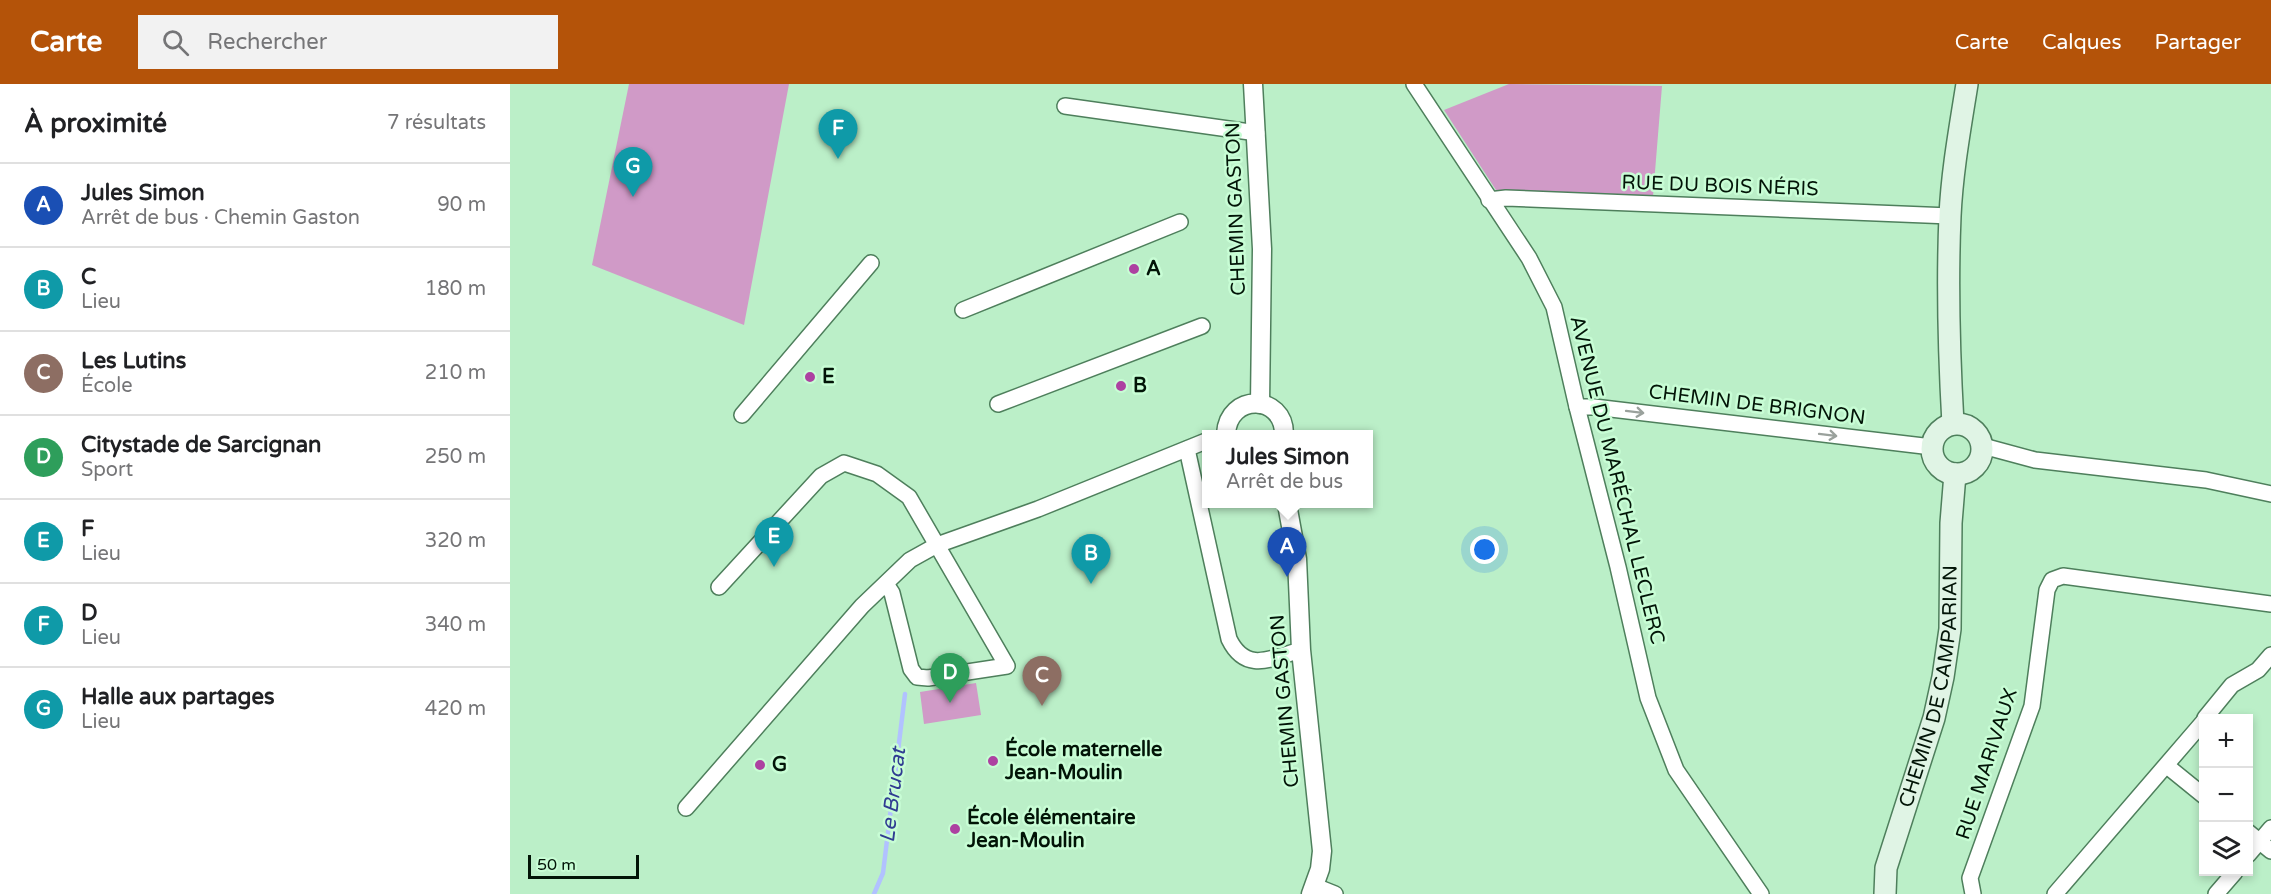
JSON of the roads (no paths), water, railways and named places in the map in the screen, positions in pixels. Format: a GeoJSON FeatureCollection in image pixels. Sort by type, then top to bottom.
{"type":"FeatureCollection","features":[{"type":"Feature","properties":{"kind":"main road"},"geometry":{"type":"LineString","coordinates":[[1953,424],[1948,326],[1950,216],[1967,84]]}},
{"type":"Feature","properties":{"kind":"main road"},"geometry":{"type":"LineString","coordinates":[[1961,423],[1976,431],[1983,446],[1980,461],[1976,467],[1962,474],[1947,472],[1936,462],[1932,447],[1938,432],[1953,424],[1961,423]]}},
{"type":"Feature","properties":{"kind":"main road","name":"CHEMIN DE CAMPARIAN"},"geometry":{"type":"LineString","coordinates":[[1885,894],[1886,868],[1934,718],[1943,677],[1950,629],[1951,523],[1955,474]]}},
{"type":"Feature","properties":{"kind":"street","name":"CHEMIN GASTON"},"geometry":{"type":"LineString","coordinates":[[1253,84],[1257,133],[1263,312],[1260,404]]}},
{"type":"Feature","properties":{"kind":"street","name":"AVENUE DU MARÉCHAL LECLERC"},"geometry":{"type":"LineString","coordinates":[[1414,84],[1529,258],[1554,307],[1653,714],[1676,770],[1761,894]]}},
{"type":"Feature","properties":{"kind":"street"},"geometry":{"type":"LineString","coordinates":[[1065,106],[1257,133]]}},
{"type":"Feature","properties":{"kind":"street","name":"RUE DU BOIS NÉRIS"},"geometry":{"type":"LineString","coordinates":[[1489,200],[1506,198],[1950,216]]}},
{"type":"Feature","properties":{"kind":"street"},"geometry":{"type":"LineString","coordinates":[[963,310],[1180,222]]}},
{"type":"Feature","properties":{"kind":"street"},"geometry":{"type":"LineString","coordinates":[[742,415],[871,263]]}},
{"type":"Feature","properties":{"kind":"street"},"geometry":{"type":"LineString","coordinates":[[998,404],[1202,326]]}},
{"type":"Feature","properties":{"kind":"street"},"geometry":{"type":"LineString","coordinates":[[1226,430],[1236,410],[1244,406],[1260,404],[1276,412],[1282,420],[1283,430]]}},
{"type":"Feature","properties":{"kind":"street","name":"CHEMIN DE BRIGNON"},"geometry":{"type":"LineString","coordinates":[[1577,407],[1594,407],[1932,447]]}},
{"type":"Feature","properties":{"kind":"street"},"geometry":{"type":"LineString","coordinates":[[686,807],[862,606],[910,560],[937,545],[1038,509],[1202,443]]}},
{"type":"Feature","properties":{"kind":"street"},"geometry":{"type":"LineString","coordinates":[[1983,446],[2035,460],[2206,480],[2271,494]]}},
{"type":"Feature","properties":{"kind":"street"},"geometry":{"type":"LineString","coordinates":[[1187,449],[1229,639],[1234,651],[1252,661],[1264,661],[1301,650]]}},
{"type":"Feature","properties":{"kind":"street"},"geometry":{"type":"LineString","coordinates":[[719,587],[821,476],[844,463],[877,474],[909,497],[1007,666],[928,678],[917,677],[911,669],[892,593],[886,584]]}},
{"type":"Feature","properties":{"kind":"street","name":"CHEMIN GASTON"},"geometry":{"type":"LineString","coordinates":[[1288,508],[1297,559],[1301,650],[1322,851],[1313,890]]}},
{"type":"Feature","properties":{"kind":"street","name":"RUE MARIVAUX"},"geometry":{"type":"LineString","coordinates":[[1973,894],[1971,878],[2032,706],[2047,590],[2052,580],[2063,576],[2271,604]]}},
{"type":"Feature","properties":{"kind":"street"},"geometry":{"type":"LineString","coordinates":[[2209,714],[2232,685],[2258,670],[2271,656]]}},
{"type":"Feature","properties":{"kind":"street"},"geometry":{"type":"LineString","coordinates":[[2055,894],[2199,726]]}},
{"type":"Feature","properties":{"kind":"street"},"geometry":{"type":"LineString","coordinates":[[2167,766],[2199,792]]}},
{"type":"Feature","properties":{"kind":"street"},"geometry":{"type":"LineString","coordinates":[[2260,842],[2271,828]]}},
{"type":"Feature","properties":{"kind":"street"},"geometry":{"type":"LineString","coordinates":[[2216,894],[2232,876]]}},
{"type":"Feature","properties":{"kind":"street"},"geometry":{"type":"LineString","coordinates":[[1313,890],[1335,894]]}},
{"type":"Feature","properties":{"kind":"waterway","name":"Le Brucat"},"geometry":{"type":"LineString","coordinates":[[874,894],[883,873],[905,694]]}},
{"type":"Feature","properties":{"kind":"place","name":"D"},"geometry":{"type":"Point","coordinates":[838,159]}},
{"type":"Feature","properties":{"kind":"place","name":"Halle aux partages"},"geometry":{"type":"Point","coordinates":[633,197]}},
{"type":"Feature","properties":{"kind":"place","name":"A"},"geometry":{"type":"Point","coordinates":[1134,269]}},
{"type":"Feature","properties":{"kind":"place","name":"E"},"geometry":{"type":"Point","coordinates":[810,377]}},
{"type":"Feature","properties":{"kind":"place","name":"B"},"geometry":{"type":"Point","coordinates":[1121,386]}},
{"type":"Feature","properties":{"kind":"place","name":"F"},"geometry":{"type":"Point","coordinates":[774,567]}},
{"type":"Feature","properties":{"kind":"place","name":"Jules Simon"},"geometry":{"type":"Point","coordinates":[1287,577]}},
{"type":"Feature","properties":{"kind":"place","name":"C"},"geometry":{"type":"Point","coordinates":[1091,584]}},
{"type":"Feature","properties":{"kind":"place","name":"Citystade de Sarcignan"},"geometry":{"type":"Point","coordinates":[950,703]}},
{"type":"Feature","properties":{"kind":"place","name":"Les Lutins"},"geometry":{"type":"Point","coordinates":[1042,706]}},
{"type":"Feature","properties":{"kind":"place","name":"École maternelle Jean-Moulin"},"geometry":{"type":"Point","coordinates":[993,761]}},
{"type":"Feature","properties":{"kind":"place","name":"G"},"geometry":{"type":"Point","coordinates":[760,765]}},
{"type":"Feature","properties":{"kind":"place","name":"École élémentaire Jean-Moulin"},"geometry":{"type":"Point","coordinates":[955,829]}}]}
